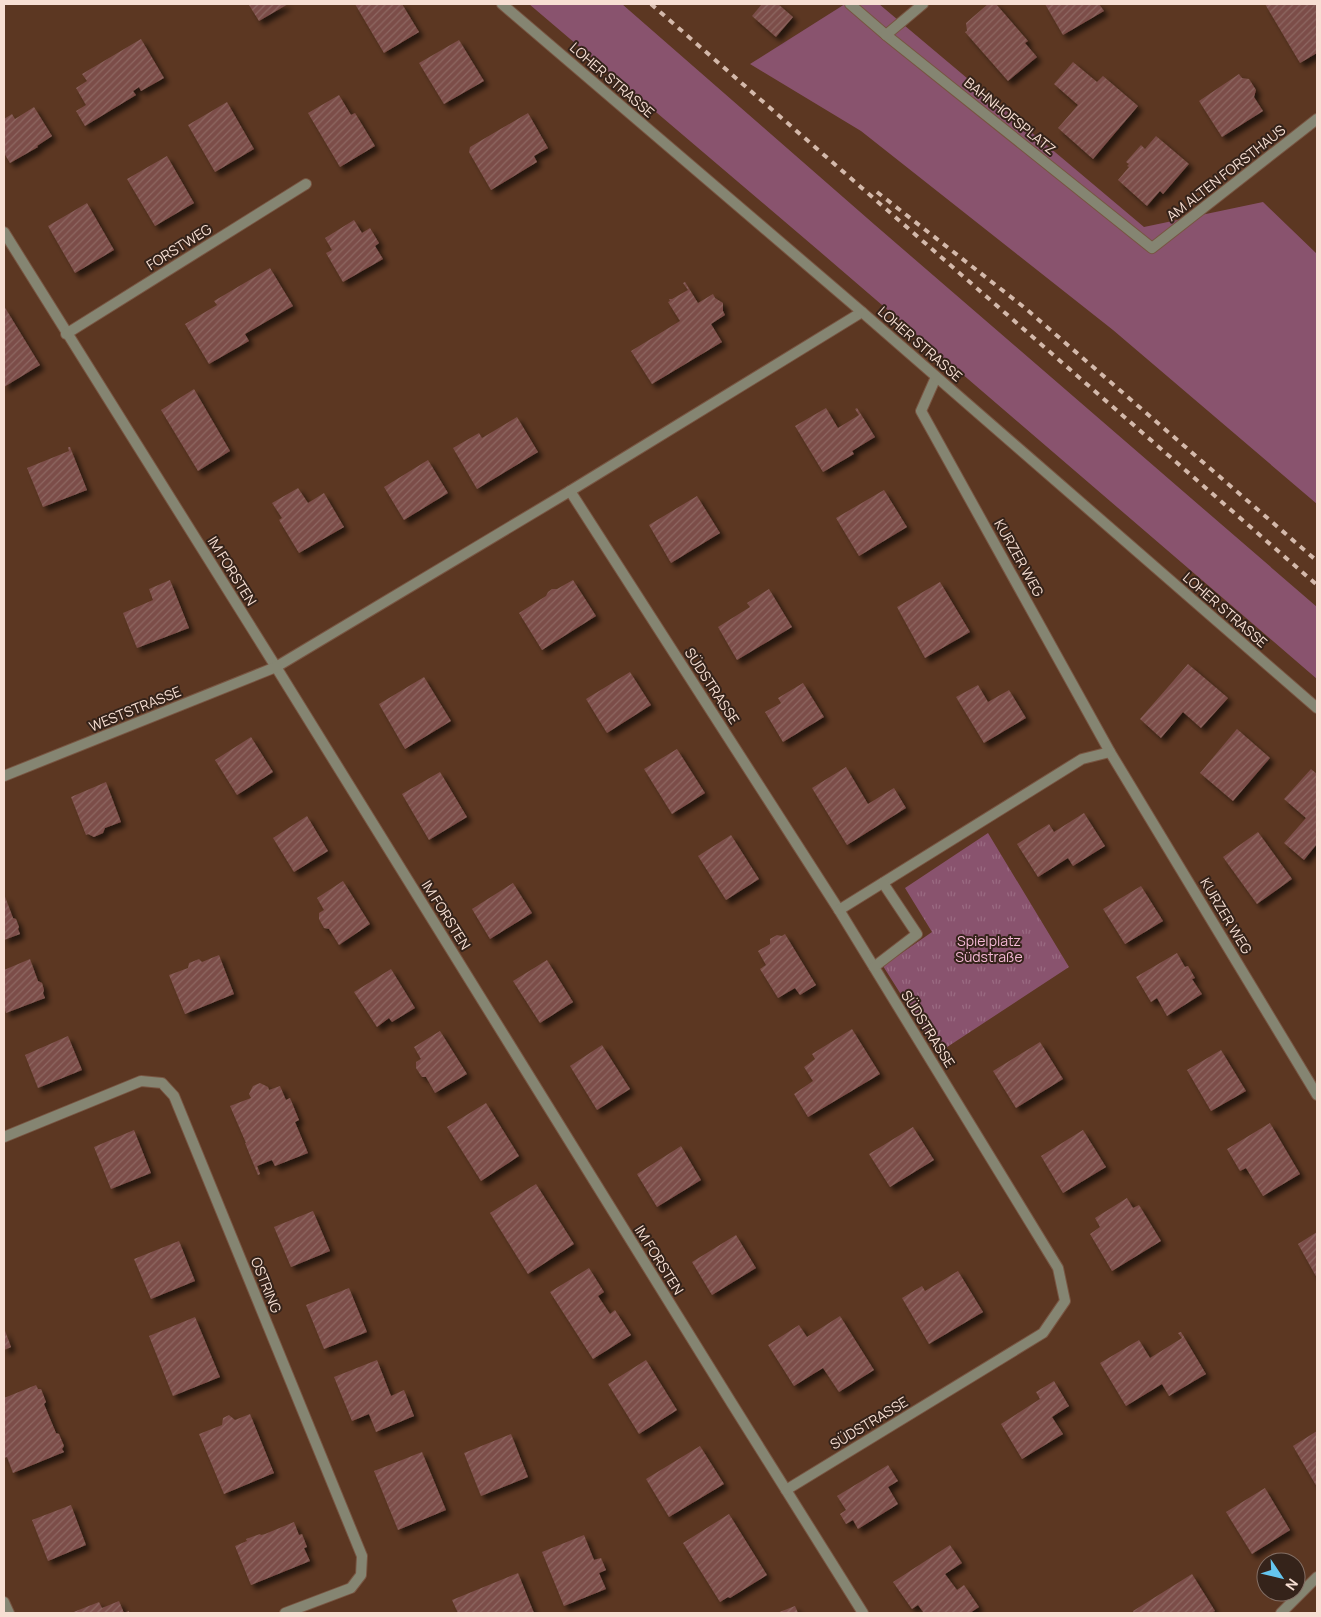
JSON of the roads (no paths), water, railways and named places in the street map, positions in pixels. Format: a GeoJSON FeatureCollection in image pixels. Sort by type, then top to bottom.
{"type":"FeatureCollection","features":[{"type":"Feature","properties":{"kind":"street","name":"LOHER STRASSE"},"geometry":{"type":"LineString","coordinates":[[502,4],[862,312],[1317,708]]}},
{"type":"Feature","properties":{"kind":"street","name":"BAHNHOFSPLATZ"},"geometry":{"type":"LineString","coordinates":[[850,4],[1152,248]]}},
{"type":"Feature","properties":{"kind":"street"},"geometry":{"type":"LineString","coordinates":[[886,35],[923,4]]}},
{"type":"Feature","properties":{"kind":"street","name":"AM ALTEN FORSTHAUS"},"geometry":{"type":"LineString","coordinates":[[1152,248],[1317,119]]}},
{"type":"Feature","properties":{"kind":"street","name":"FORSTWEG"},"geometry":{"type":"LineString","coordinates":[[66,334],[306,184]]}},
{"type":"Feature","properties":{"kind":"street","name":"IM FORSTEN"},"geometry":{"type":"LineString","coordinates":[[4,232],[863,1613]]}},
{"type":"Feature","properties":{"kind":"street"},"geometry":{"type":"LineString","coordinates":[[276,667],[570,491],[862,312]]}},
{"type":"Feature","properties":{"kind":"street","name":"KURZER WEG"},"geometry":{"type":"LineString","coordinates":[[936,377],[921,411],[1110,752],[1317,1095]]}},
{"type":"Feature","properties":{"kind":"street","name":"SÜDSTRASSE"},"geometry":{"type":"LineString","coordinates":[[570,491],[839,910],[1058,1268],[1065,1301],[1043,1332],[786,1490]]}},
{"type":"Feature","properties":{"kind":"street","name":"WESTSTRASSE"},"geometry":{"type":"LineString","coordinates":[[4,776],[276,667]]}},
{"type":"Feature","properties":{"kind":"street"},"geometry":{"type":"LineString","coordinates":[[839,910],[1082,759],[1110,752]]}},
{"type":"Feature","properties":{"kind":"street"},"geometry":{"type":"LineString","coordinates":[[874,967],[917,934],[883,883]]}},
{"type":"Feature","properties":{"kind":"street","name":"OSTRING"},"geometry":{"type":"LineString","coordinates":[[5,1134],[141,1080],[162,1083],[174,1096],[362,1556],[361,1575],[350,1588],[285,1613]]}},
{"type":"Feature","properties":{"kind":"street"},"geometry":{"type":"LineString","coordinates":[[1281,1613],[1317,1577]]}},
{"type":"Feature","properties":{"kind":"street"},"geometry":{"type":"LineString","coordinates":[[4,1602],[9,1613]]}},
{"type":"Feature","properties":{"kind":"railway"},"geometry":{"type":"LineString","coordinates":[[651,4],[1317,585]]}},
{"type":"Feature","properties":{"kind":"railway"},"geometry":{"type":"LineString","coordinates":[[877,192],[1025,308],[1317,561]]}},
{"type":"Feature","properties":{"kind":"park label","name":"Spielplatz Südstraße"},"geometry":{"type":"Point","coordinates":[989,950]}}]}
